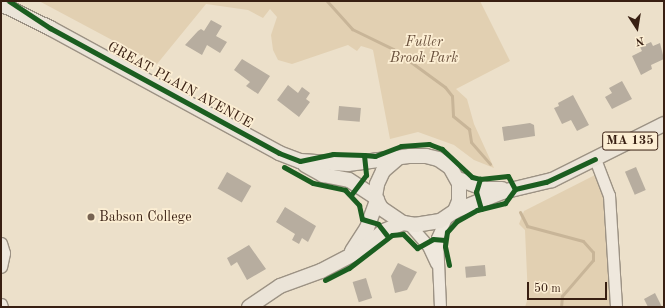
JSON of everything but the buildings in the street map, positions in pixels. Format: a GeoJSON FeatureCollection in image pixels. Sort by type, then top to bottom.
{"type":"FeatureCollection","features":[{"type":"Feature","properties":{"kind":"main road","name":"GREAT PLAIN AVENUE"},"geometry":{"type":"LineString","coordinates":[[9,1],[50,28]]}},
{"type":"Feature","properties":{"kind":"main road","name":"GREAT PLAIN AVENUE"},"geometry":{"type":"LineString","coordinates":[[1,4],[50,28],[272,149],[300,161],[310,169],[323,175],[349,180],[376,199]]}},
{"type":"Feature","properties":{"kind":"main road","name":"MA 135"},"geometry":{"type":"LineString","coordinates":[[376,199],[381,208],[406,223],[427,224],[515,189],[546,182],[664,124]]}},
{"type":"Feature","properties":{"kind":"main road","name":"MA 135"},"geometry":{"type":"LineString","coordinates":[[398,158],[426,156],[438,159],[450,167],[458,179],[485,189],[515,189]]}},
{"type":"Feature","properties":{"kind":"main road","name":"GREAT PLAIN AVENUE"},"geometry":{"type":"LineString","coordinates":[[300,161],[348,164],[398,158]]}},
{"type":"Feature","properties":{"kind":"main road"},"geometry":{"type":"LineString","coordinates":[[346,258],[365,233],[376,199],[380,175],[398,158]]}},
{"type":"Feature","properties":{"kind":"main road"},"geometry":{"type":"LineString","coordinates":[[451,214],[460,196],[458,179]]}},
{"type":"Feature","properties":{"kind":"main road"},"geometry":{"type":"LineString","coordinates":[[249,307],[280,286],[346,258],[363,249],[384,231],[406,223]]}},
{"type":"Feature","properties":{"kind":"street"},"geometry":{"type":"LineString","coordinates":[[595,159],[609,195],[616,307]]}},
{"type":"Feature","properties":{"kind":"street"},"geometry":{"type":"LineString","coordinates":[[440,307],[437,238],[451,214]]}},
{"type":"Feature","properties":{"kind":"street"},"geometry":{"type":"LineString","coordinates":[[406,223],[428,246],[439,272]]}},
{"type":"Feature","properties":{"kind":"street"},"geometry":{"type":"LineString","coordinates":[[1,243],[4,253],[1,267]]}},
{"type":"Feature","properties":{"kind":"green space","name":"Fuller Brook Park"},"geometry":{"type":"Polygon","coordinates":[[[39,1],[480,1],[510,61],[456,89],[467,99],[474,124],[494,168],[474,160],[454,145],[418,132],[390,139],[373,50],[371,49],[361,46],[357,51],[348,45],[292,64],[278,60],[273,50],[271,35],[277,17],[270,9],[263,18],[248,10],[206,4],[157,64],[39,1]]]}},
{"type":"Feature","properties":{"kind":"green space"},"geometry":{"type":"Polygon","coordinates":[[[597,174],[604,187],[611,307],[525,307],[528,298],[525,230],[519,224],[524,211],[597,174]]]}},
{"type":"Feature","properties":{"kind":"waterway"},"geometry":{"type":"LineString","coordinates":[[327,1],[352,29],[393,49],[445,87],[452,96],[453,116],[469,129],[471,142],[490,164]]}},
{"type":"Feature","properties":{"kind":"waterway"},"geometry":{"type":"LineString","coordinates":[[520,212],[527,226],[583,241],[593,252],[593,260],[562,296],[561,307]]}},
{"type":"Feature","properties":{"kind":"cycle path"},"geometry":{"type":"LineString","coordinates":[[9,1],[50,28],[279,153],[300,161],[333,154],[364,155],[366,175],[351,195]]}},
{"type":"Feature","properties":{"kind":"cycle path"},"geometry":{"type":"LineString","coordinates":[[364,155],[375,156],[401,146],[429,144],[442,149],[472,177],[480,179]]}},
{"type":"Feature","properties":{"kind":"cycle path"},"geometry":{"type":"LineString","coordinates":[[515,189],[546,182],[595,159]]}},
{"type":"Feature","properties":{"kind":"cycle path"},"geometry":{"type":"LineString","coordinates":[[284,167],[313,183],[345,190],[359,205],[362,219],[378,224],[388,237]]}},
{"type":"Feature","properties":{"kind":"cycle path"},"geometry":{"type":"LineString","coordinates":[[481,209],[476,192],[480,179],[508,176],[515,189]]}},
{"type":"Feature","properties":{"kind":"cycle path"},"geometry":{"type":"LineString","coordinates":[[449,265],[445,246],[447,232],[457,221],[477,210],[505,203],[515,189]]}},
{"type":"Feature","properties":{"kind":"cycle path"},"geometry":{"type":"LineString","coordinates":[[325,280],[349,268],[392,235],[403,234],[417,248],[433,239],[445,240]]}},
{"type":"Feature","properties":{"kind":"place","name":"Babson College"},"geometry":{"type":"Point","coordinates":[91,217]}}]}
